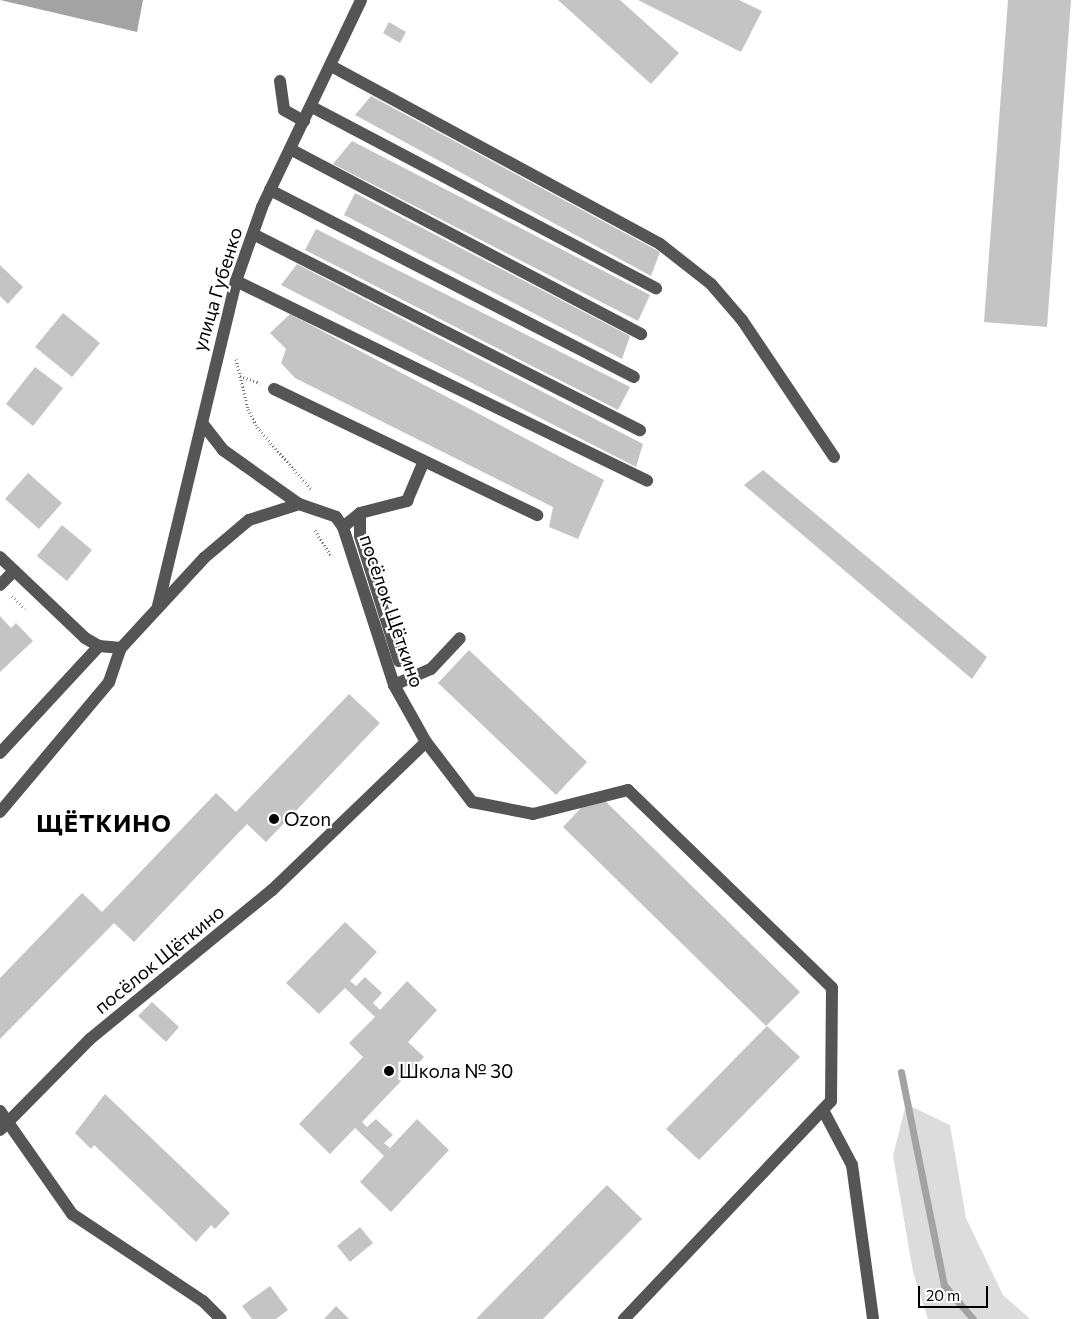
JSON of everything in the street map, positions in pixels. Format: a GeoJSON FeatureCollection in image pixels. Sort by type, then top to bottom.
{"type":"FeatureCollection","features":[{"type":"Feature","properties":{"kind":"street","name":"улица Губенко"},"geometry":{"type":"LineString","coordinates":[[158,607],[202,423],[213,366],[236,281],[270,190],[333,67],[361,0]]}},
{"type":"Feature","properties":{"kind":"street"},"geometry":{"type":"LineString","coordinates":[[333,67],[660,244],[711,284],[742,320],[834,457]]}},
{"type":"Feature","properties":{"kind":"street"},"geometry":{"type":"LineString","coordinates":[[280,81],[284,110],[304,121]]}},
{"type":"Feature","properties":{"kind":"street"},"geometry":{"type":"LineString","coordinates":[[312,106],[656,288]]}},
{"type":"Feature","properties":{"kind":"street"},"geometry":{"type":"LineString","coordinates":[[290,149],[641,334]]}},
{"type":"Feature","properties":{"kind":"street"},"geometry":{"type":"LineString","coordinates":[[270,190],[634,377]]}},
{"type":"Feature","properties":{"kind":"street"},"geometry":{"type":"LineString","coordinates":[[253,234],[640,430]]}},
{"type":"Feature","properties":{"kind":"street"},"geometry":{"type":"LineString","coordinates":[[236,281],[646,481]]}},
{"type":"Feature","properties":{"kind":"street"},"geometry":{"type":"LineString","coordinates":[[274,389],[537,515]]}},
{"type":"Feature","properties":{"kind":"street"},"geometry":{"type":"LineString","coordinates":[[202,423],[223,450],[299,504]]}},
{"type":"Feature","properties":{"kind":"street"},"geometry":{"type":"LineString","coordinates":[[343,528],[360,513],[407,501],[424,461]]}},
{"type":"Feature","properties":{"kind":"street","name":"посёлок Щёткино"},"geometry":{"type":"LineString","coordinates":[[0,1130],[90,1039],[272,890],[426,742],[394,685],[343,528],[336,517],[319,508],[299,504],[249,520],[204,558],[121,648]]}},
{"type":"Feature","properties":{"kind":"street"},"geometry":{"type":"LineString","coordinates":[[360,513],[360,536],[399,661]]}},
{"type":"Feature","properties":{"kind":"street"},"geometry":{"type":"LineString","coordinates":[[0,557],[99,646],[121,648],[109,682],[0,812]]}},
{"type":"Feature","properties":{"kind":"street"},"geometry":{"type":"LineString","coordinates":[[4,588],[14,571]]}},
{"type":"Feature","properties":{"kind":"street"},"geometry":{"type":"LineString","coordinates":[[394,685],[431,669],[460,638]]}},
{"type":"Feature","properties":{"kind":"street"},"geometry":{"type":"LineString","coordinates":[[0,753],[99,646]]}},
{"type":"Feature","properties":{"kind":"street"},"geometry":{"type":"LineString","coordinates":[[426,742],[472,802],[533,814],[628,790],[832,988],[831,1101],[624,1319]]}},
{"type":"Feature","properties":{"kind":"street"},"geometry":{"type":"LineString","coordinates":[[0,1110],[10,1120],[72,1214],[203,1301],[221,1319]]}},
{"type":"Feature","properties":{"kind":"street"},"geometry":{"type":"LineString","coordinates":[[822,1110],[852,1165],[873,1319]]}},
{"type":"Feature","properties":{"kind":"path"},"geometry":{"type":"LineString","coordinates":[[236,356],[239,375],[257,427],[320,498],[319,508]]}},
{"type":"Feature","properties":{"kind":"path"},"geometry":{"type":"LineString","coordinates":[[213,366],[274,389]]}},
{"type":"Feature","properties":{"kind":"path"},"geometry":{"type":"LineString","coordinates":[[311,526],[321,535],[334,562]]}},
{"type":"Feature","properties":{"kind":"path"},"geometry":{"type":"LineString","coordinates":[[4,588],[28,611]]}},
{"type":"Feature","properties":{"kind":"shaded area"},"geometry":{"type":"Polygon","coordinates":[[[0,0],[143,0],[137,32],[0,0]]]}},
{"type":"Feature","properties":{"kind":"shaded area"},"geometry":{"type":"Polygon","coordinates":[[[906,1104],[950,1125],[966,1218],[1003,1295],[1030,1319],[928,1319],[913,1272],[893,1156],[906,1104]]]}},
{"type":"Feature","properties":{"kind":"building"},"geometry":{"type":"Polygon","coordinates":[[[558,0],[620,0],[679,53],[651,84],[558,0]]]}},
{"type":"Feature","properties":{"kind":"building"},"geometry":{"type":"Polygon","coordinates":[[[638,0],[739,0],[762,11],[741,52],[638,0]]]}},
{"type":"Feature","properties":{"kind":"building"},"geometry":{"type":"Polygon","coordinates":[[[1008,0],[1071,0],[1047,327],[984,322],[1008,0]]]}},
{"type":"Feature","properties":{"kind":"building"},"geometry":{"type":"Polygon","coordinates":[[[389,22],[406,32],[400,43],[383,33],[389,22]]]}},
{"type":"Feature","properties":{"kind":"building"},"geometry":{"type":"Polygon","coordinates":[[[371,96],[660,252],[651,276],[355,115],[371,96]]]}},
{"type":"Feature","properties":{"kind":"building"},"geometry":{"type":"Polygon","coordinates":[[[352,141],[650,295],[638,321],[333,164],[352,141]]]}},
{"type":"Feature","properties":{"kind":"building"},"geometry":{"type":"Polygon","coordinates":[[[355,193],[630,336],[622,359],[344,215],[355,193]]]}},
{"type":"Feature","properties":{"kind":"building"},"geometry":{"type":"Polygon","coordinates":[[[316,229],[630,387],[618,410],[305,250],[316,229]]]}},
{"type":"Feature","properties":{"kind":"building"},"geometry":{"type":"Polygon","coordinates":[[[297,264],[643,444],[636,467],[281,285],[297,264]]]}},
{"type":"Feature","properties":{"kind":"building"},"geometry":{"type":"Polygon","coordinates":[[[0,265],[23,287],[8,304],[0,296],[0,265]]]}},
{"type":"Feature","properties":{"kind":"building"},"geometry":{"type":"Polygon","coordinates":[[[63,313],[100,343],[72,377],[35,347],[63,313]]]}},
{"type":"Feature","properties":{"kind":"building"},"geometry":{"type":"Polygon","coordinates":[[[290,314],[604,480],[578,539],[549,527],[553,507],[295,378],[281,363],[286,349],[270,333],[290,314]]]}},
{"type":"Feature","properties":{"kind":"building"},"geometry":{"type":"Polygon","coordinates":[[[35,367],[63,388],[33,426],[6,404],[35,367]]]}},
{"type":"Feature","properties":{"kind":"building"},"geometry":{"type":"Polygon","coordinates":[[[763,470],[987,657],[972,679],[744,485],[763,470]]]}},
{"type":"Feature","properties":{"kind":"building"},"geometry":{"type":"Polygon","coordinates":[[[28,473],[62,503],[39,529],[5,499],[28,473]]]}},
{"type":"Feature","properties":{"kind":"building"},"geometry":{"type":"Polygon","coordinates":[[[62,525],[92,550],[67,581],[37,556],[62,525]]]}},
{"type":"Feature","properties":{"kind":"building"},"geometry":{"type":"Polygon","coordinates":[[[0,616],[11,628],[16,623],[33,641],[0,672],[0,616]]]}},
{"type":"Feature","properties":{"kind":"building"},"geometry":{"type":"Polygon","coordinates":[[[469,650],[587,762],[556,795],[438,683],[469,650]]]}},
{"type":"Feature","properties":{"kind":"building"},"geometry":{"type":"Polygon","coordinates":[[[349,694],[380,723],[266,842],[247,824],[134,942],[114,923],[0,1039],[0,978],[82,893],[102,912],[216,793],[236,812],[349,694]]]}},
{"type":"Feature","properties":{"kind":"building"},"geometry":{"type":"Polygon","coordinates":[[[596,792],[800,992],[766,1026],[563,827],[596,792]]]}},
{"type":"Feature","properties":{"kind":"building"},"geometry":{"type":"Polygon","coordinates":[[[345,922],[377,952],[350,981],[356,986],[365,977],[382,993],[373,1003],[380,1010],[407,981],[437,1010],[408,1042],[424,1057],[362,1122],[367,1127],[376,1119],[393,1135],[384,1143],[390,1148],[417,1119],[449,1150],[391,1212],[360,1182],[384,1156],[355,1128],[330,1154],[299,1124],[363,1057],[349,1043],[375,1017],[345,988],[319,1014],[286,983],[345,922]]]}},
{"type":"Feature","properties":{"kind":"building"},"geometry":{"type":"Polygon","coordinates":[[[152,1002],[179,1027],[166,1042],[138,1016],[152,1002]]]}},
{"type":"Feature","properties":{"kind":"building"},"geometry":{"type":"Polygon","coordinates":[[[767,1026],[800,1057],[699,1160],[666,1129],[767,1026]]]}},
{"type":"Feature","properties":{"kind":"building"},"geometry":{"type":"Polygon","coordinates":[[[105,1094],[230,1213],[215,1229],[211,1225],[196,1242],[94,1145],[91,1149],[75,1133],[105,1094]]]}},
{"type":"Feature","properties":{"kind":"building"},"geometry":{"type":"Polygon","coordinates":[[[607,1185],[642,1219],[543,1319],[476,1319],[607,1185]]]}},
{"type":"Feature","properties":{"kind":"building"},"geometry":{"type":"Polygon","coordinates":[[[360,1227],[373,1243],[350,1262],[337,1246],[360,1227]]]}},
{"type":"Feature","properties":{"kind":"building"},"geometry":{"type":"Polygon","coordinates":[[[270,1286],[288,1310],[276,1319],[252,1319],[242,1306],[270,1286]]]}},
{"type":"Feature","properties":{"kind":"building"},"geometry":{"type":"Polygon","coordinates":[[[336,1306],[349,1319],[324,1319],[336,1306]]]}},
{"type":"Feature","properties":{"kind":"waterway"},"geometry":{"type":"LineString","coordinates":[[901,1072],[944,1285],[973,1319]]}},
{"type":"Feature","properties":{"kind":"place","name":"Ozon"},"geometry":{"type":"Point","coordinates":[274,819]}},
{"type":"Feature","properties":{"kind":"place","name":"Школа № 30"},"geometry":{"type":"Point","coordinates":[389,1071]}},
{"type":"Feature","properties":{"kind":"district","name":"ЩЁТКИНО"},"geometry":{"type":"Point","coordinates":[104,823]}}]}
